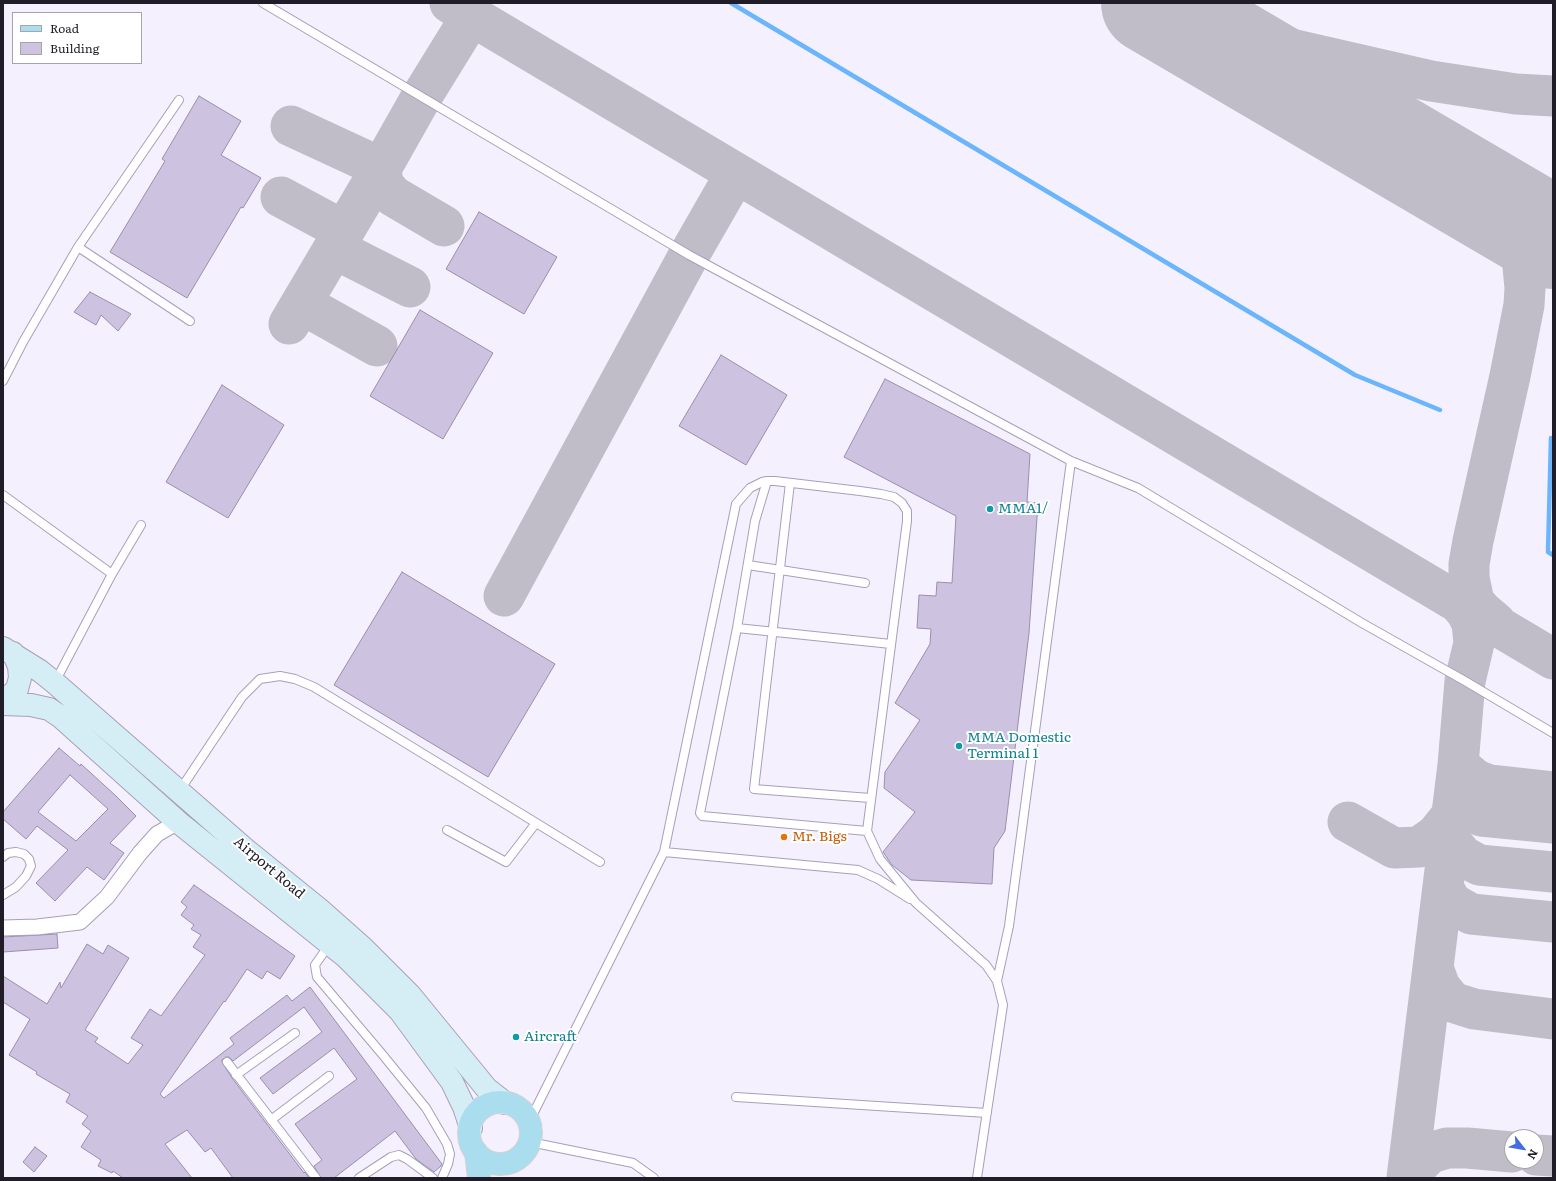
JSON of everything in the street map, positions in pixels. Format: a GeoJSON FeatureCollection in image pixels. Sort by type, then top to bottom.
{"type":"FeatureCollection","features":[{"type":"Feature","properties":{"kind":"main road","name":"Airport Road"},"geometry":{"type":"LineString","coordinates":[[6,646],[55,683],[246,850],[319,909],[363,948],[410,995],[488,1089],[505,1103]]}},
{"type":"Feature","properties":{"kind":"main road"},"geometry":{"type":"LineString","coordinates":[[3,704],[17,689],[20,678],[19,666],[6,646]]}},
{"type":"Feature","properties":{"kind":"main road","name":"Airport Road"},"geometry":{"type":"LineString","coordinates":[[3,704],[31,705],[49,709],[61,717],[178,822],[346,957],[400,1011],[452,1082],[464,1107],[471,1128]]}},
{"type":"Feature","properties":{"kind":"main road"},"geometry":{"type":"LineString","coordinates":[[496,1103],[505,1103],[516,1106],[524,1113],[527,1140],[517,1159],[507,1163],[498,1164],[487,1161],[476,1152],[472,1146],[470,1136],[472,1122],[477,1113],[485,1106],[496,1103]]}},
{"type":"Feature","properties":{"kind":"main road"},"geometry":{"type":"LineString","coordinates":[[507,1178],[527,1140]]}},
{"type":"Feature","properties":{"kind":"main road"},"geometry":{"type":"LineString","coordinates":[[476,1152],[479,1178]]}},
{"type":"Feature","properties":{"kind":"street"},"geometry":{"type":"LineString","coordinates":[[3,928],[38,927],[80,922],[107,898],[140,853],[157,834],[178,822]]}},
{"type":"Feature","properties":{"kind":"lane"},"geometry":{"type":"LineString","coordinates":[[263,3],[689,254],[1071,461],[1138,488],[1362,623],[1553,733]]}},
{"type":"Feature","properties":{"kind":"lane"},"geometry":{"type":"LineString","coordinates":[[3,381],[23,342],[78,247],[179,100]]}},
{"type":"Feature","properties":{"kind":"lane"},"geometry":{"type":"LineString","coordinates":[[78,247],[190,321]]}},
{"type":"Feature","properties":{"kind":"lane"},"geometry":{"type":"LineString","coordinates":[[997,981],[1009,926],[1071,461]]}},
{"type":"Feature","properties":{"kind":"lane"},"geometry":{"type":"LineString","coordinates":[[654,1178],[633,1164],[527,1140],[664,852],[736,504],[750,488],[762,482],[775,481],[881,494],[894,497],[902,503],[907,511],[907,521],[870,798],[867,831],[880,859],[916,903],[986,965],[997,981],[1003,1005],[977,1178]]}},
{"type":"Feature","properties":{"kind":"lane"},"geometry":{"type":"LineString","coordinates":[[767,482],[755,521],[737,628],[700,813],[702,816],[867,831]]}},
{"type":"Feature","properties":{"kind":"lane"},"geometry":{"type":"LineString","coordinates":[[790,482],[754,789],[870,798]]}},
{"type":"Feature","properties":{"kind":"lane"},"geometry":{"type":"LineString","coordinates":[[3,495],[112,574]]}},
{"type":"Feature","properties":{"kind":"lane"},"geometry":{"type":"LineString","coordinates":[[55,683],[112,574],[141,525]]}},
{"type":"Feature","properties":{"kind":"lane"},"geometry":{"type":"LineString","coordinates":[[748,565],[865,583]]}},
{"type":"Feature","properties":{"kind":"lane"},"geometry":{"type":"LineString","coordinates":[[737,628],[891,644]]}},
{"type":"Feature","properties":{"kind":"lane"},"geometry":{"type":"LineString","coordinates":[[179,792],[242,697],[260,679],[280,676],[294,679],[314,687],[600,862]]}},
{"type":"Feature","properties":{"kind":"lane"},"geometry":{"type":"LineString","coordinates":[[447,830],[506,862],[536,823]]}},
{"type":"Feature","properties":{"kind":"lane"},"geometry":{"type":"LineString","coordinates":[[664,852],[858,870],[878,879],[916,903]]}},
{"type":"Feature","properties":{"kind":"lane"},"geometry":{"type":"LineString","coordinates":[[3,857],[8,853],[24,854],[29,859],[31,866],[21,882],[3,896]]}},
{"type":"Feature","properties":{"kind":"lane"},"geometry":{"type":"LineString","coordinates":[[330,944],[315,965],[317,977],[426,1108],[447,1144],[450,1154],[448,1164],[442,1178]]}},
{"type":"Feature","properties":{"kind":"lane"},"geometry":{"type":"LineString","coordinates":[[236,1075],[295,1033]]}},
{"type":"Feature","properties":{"kind":"lane"},"geometry":{"type":"LineString","coordinates":[[227,1062],[316,1178]]}},
{"type":"Feature","properties":{"kind":"lane"},"geometry":{"type":"LineString","coordinates":[[271,1120],[329,1076]]}},
{"type":"Feature","properties":{"kind":"lane"},"geometry":{"type":"LineString","coordinates":[[736,1097],[987,1112]]}},
{"type":"Feature","properties":{"kind":"lane"},"geometry":{"type":"LineString","coordinates":[[359,1178],[391,1157],[399,1155],[433,1178]]}},
{"type":"Feature","properties":{"kind":"building"},"geometry":{"type":"Polygon","coordinates":[[[199,96],[241,121],[221,155],[261,178],[243,208],[241,207],[187,298],[110,252],[165,161],[162,159],[199,96]]]}},
{"type":"Feature","properties":{"kind":"building"},"geometry":{"type":"Polygon","coordinates":[[[479,212],[557,257],[524,314],[446,269],[479,212]]]}},
{"type":"Feature","properties":{"kind":"building"},"geometry":{"type":"Polygon","coordinates":[[[90,292],[131,314],[118,331],[101,315],[96,325],[74,312],[90,292]]]}},
{"type":"Feature","properties":{"kind":"building"},"geometry":{"type":"Polygon","coordinates":[[[420,310],[493,353],[443,439],[370,396],[420,310]]]}},
{"type":"Feature","properties":{"kind":"building"},"geometry":{"type":"Polygon","coordinates":[[[721,355],[787,395],[746,465],[679,426],[721,355]]]}},
{"type":"Feature","properties":{"kind":"building"},"geometry":{"type":"Polygon","coordinates":[[[885,379],[1030,454],[1027,502],[1038,503],[1029,633],[1005,831],[994,848],[992,884],[911,880],[892,865],[883,852],[915,812],[884,788],[885,772],[920,720],[895,703],[930,644],[931,629],[917,628],[919,595],[936,596],[937,582],[952,583],[956,516],[844,457],[885,379]]]}},
{"type":"Feature","properties":{"kind":"building"},"geometry":{"type":"Polygon","coordinates":[[[222,385],[284,425],[228,518],[166,482],[222,385]]]}},
{"type":"Feature","properties":{"kind":"building"},"geometry":{"type":"Polygon","coordinates":[[[402,572],[555,664],[488,777],[334,685],[402,572]]]}},
{"type":"Feature","properties":{"kind":"building"},"geometry":{"type":"Polygon","coordinates":[[[59,748],[80,766],[81,764],[136,816],[110,843],[124,853],[104,880],[87,867],[55,901],[36,883],[68,850],[37,826],[26,839],[3,819],[3,812],[59,748]],[[70,775],[38,812],[76,841],[108,809],[70,775]]]}},
{"type":"Feature","properties":{"kind":"building"},"geometry":{"type":"Polygon","coordinates":[[[194,885],[295,956],[280,979],[267,971],[262,979],[247,969],[160,1094],[164,1098],[234,1044],[230,1038],[287,995],[292,1001],[310,987],[442,1164],[441,1166],[434,1172],[416,1159],[395,1131],[334,1178],[321,1178],[314,1166],[322,1160],[295,1124],[357,1079],[334,1048],[273,1094],[260,1078],[322,1032],[304,1007],[233,1061],[229,1057],[226,1057],[222,1060],[222,1062],[232,1078],[309,1178],[233,1178],[211,1148],[205,1152],[187,1130],[165,1144],[192,1178],[123,1178],[113,1171],[112,1173],[98,1166],[101,1160],[81,1147],[91,1131],[82,1124],[88,1116],[66,1102],[70,1094],[36,1074],[37,1072],[9,1055],[30,1019],[3,1002],[3,976],[47,1004],[60,982],[61,988],[87,944],[103,954],[108,945],[129,958],[85,1030],[98,1038],[95,1042],[128,1064],[143,1045],[131,1038],[150,1009],[161,1016],[205,955],[193,947],[201,935],[191,929],[194,925],[181,915],[187,907],[181,902],[194,885]]]}},
{"type":"Feature","properties":{"kind":"building"},"geometry":{"type":"Polygon","coordinates":[[[57,934],[58,948],[3,952],[3,937],[57,934]]]}},
{"type":"Feature","properties":{"kind":"building"},"geometry":{"type":"Polygon","coordinates":[[[35,1147],[47,1156],[34,1172],[23,1162],[35,1147]]]}},
{"type":"Feature","properties":{"kind":"waterway"},"geometry":{"type":"LineString","coordinates":[[731,3],[1355,375],[1440,410]]}},
{"type":"Feature","properties":{"kind":"waterway"},"geometry":{"type":"LineString","coordinates":[[1551,438],[1548,552],[1553,555]]}},
{"type":"Feature","properties":{"kind":"taxiway"},"geometry":{"type":"LineString","coordinates":[[450,3],[1553,659]]}},
{"type":"Feature","properties":{"kind":"taxiway"},"geometry":{"type":"LineString","coordinates":[[289,324],[422,96],[472,15]]}},
{"type":"Feature","properties":{"kind":"taxiway"},"geometry":{"type":"LineString","coordinates":[[1175,17],[1269,44],[1431,81],[1516,94],[1553,96]]}},
{"type":"Feature","properties":{"kind":"taxiway"},"geometry":{"type":"LineString","coordinates":[[291,126],[373,164],[383,165]]}},
{"type":"Feature","properties":{"kind":"taxiway"},"geometry":{"type":"LineString","coordinates":[[381,169],[383,184],[393,196],[444,226]]}},
{"type":"Feature","properties":{"kind":"taxiway"},"geometry":{"type":"LineString","coordinates":[[504,596],[689,255],[736,173]]}},
{"type":"Feature","properties":{"kind":"taxiway"},"geometry":{"type":"LineString","coordinates":[[281,197],[335,226],[348,224]]}},
{"type":"Feature","properties":{"kind":"taxiway"},"geometry":{"type":"LineString","coordinates":[[1484,198],[1500,212],[1516,240],[1522,256],[1525,288],[1524,305],[1510,376],[1469,564],[1469,578],[1474,602],[1496,623]]}},
{"type":"Feature","properties":{"kind":"taxiway"},"geometry":{"type":"LineString","coordinates":[[340,238],[345,254],[410,287]]}},
{"type":"Feature","properties":{"kind":"taxiway"},"geometry":{"type":"LineString","coordinates":[[306,295],[311,309],[377,346]]}},
{"type":"Feature","properties":{"kind":"taxiway"},"geometry":{"type":"LineString","coordinates":[[1407,1178],[1458,765],[1465,681],[1474,643],[1472,623],[1467,613],[1459,603]]}},
{"type":"Feature","properties":{"kind":"taxiway"},"geometry":{"type":"LineString","coordinates":[[1458,765],[1476,780],[1489,785],[1553,792]]}},
{"type":"Feature","properties":{"kind":"taxiway"},"geometry":{"type":"LineString","coordinates":[[1455,791],[1464,805],[1481,816],[1553,823]]}},
{"type":"Feature","properties":{"kind":"taxiway"},"geometry":{"type":"LineString","coordinates":[[1348,822],[1394,848],[1419,847],[1436,835],[1452,815]]}},
{"type":"Feature","properties":{"kind":"taxiway"},"geometry":{"type":"LineString","coordinates":[[1449,840],[1463,856],[1479,865],[1553,872]]}},
{"type":"Feature","properties":{"kind":"taxiway"},"geometry":{"type":"LineString","coordinates":[[1443,888],[1452,903],[1471,914],[1553,922]]}},
{"type":"Feature","properties":{"kind":"taxiway"},"geometry":{"type":"LineString","coordinates":[[1433,968],[1440,987],[1452,1002],[1474,1009],[1553,1019]]}},
{"type":"Feature","properties":{"kind":"taxiway"},"geometry":{"type":"LineString","coordinates":[[1411,1178],[1418,1165],[1430,1153],[1447,1148],[1504,1151]]}},
{"type":"Feature","properties":{"kind":"taxiway"},"geometry":{"type":"LineString","coordinates":[[1544,1155],[1553,1156]]}},
{"type":"Feature","properties":{"kind":"runway"},"geometry":{"type":"LineString","coordinates":[[1152,3],[1553,238]]}},
{"type":"Feature","properties":{"kind":"place","name":"MMA1/"},"geometry":{"type":"Point","coordinates":[990,509]}},
{"type":"Feature","properties":{"kind":"place","name":"MMA Domestic Terminal 1"},"geometry":{"type":"Point","coordinates":[959,746]}},
{"type":"Feature","properties":{"kind":"place","name":"Mr. Bigs"},"geometry":{"type":"Point","coordinates":[784,837]}},
{"type":"Feature","properties":{"kind":"place","name":"Aircraft"},"geometry":{"type":"Point","coordinates":[516,1037]}}]}
